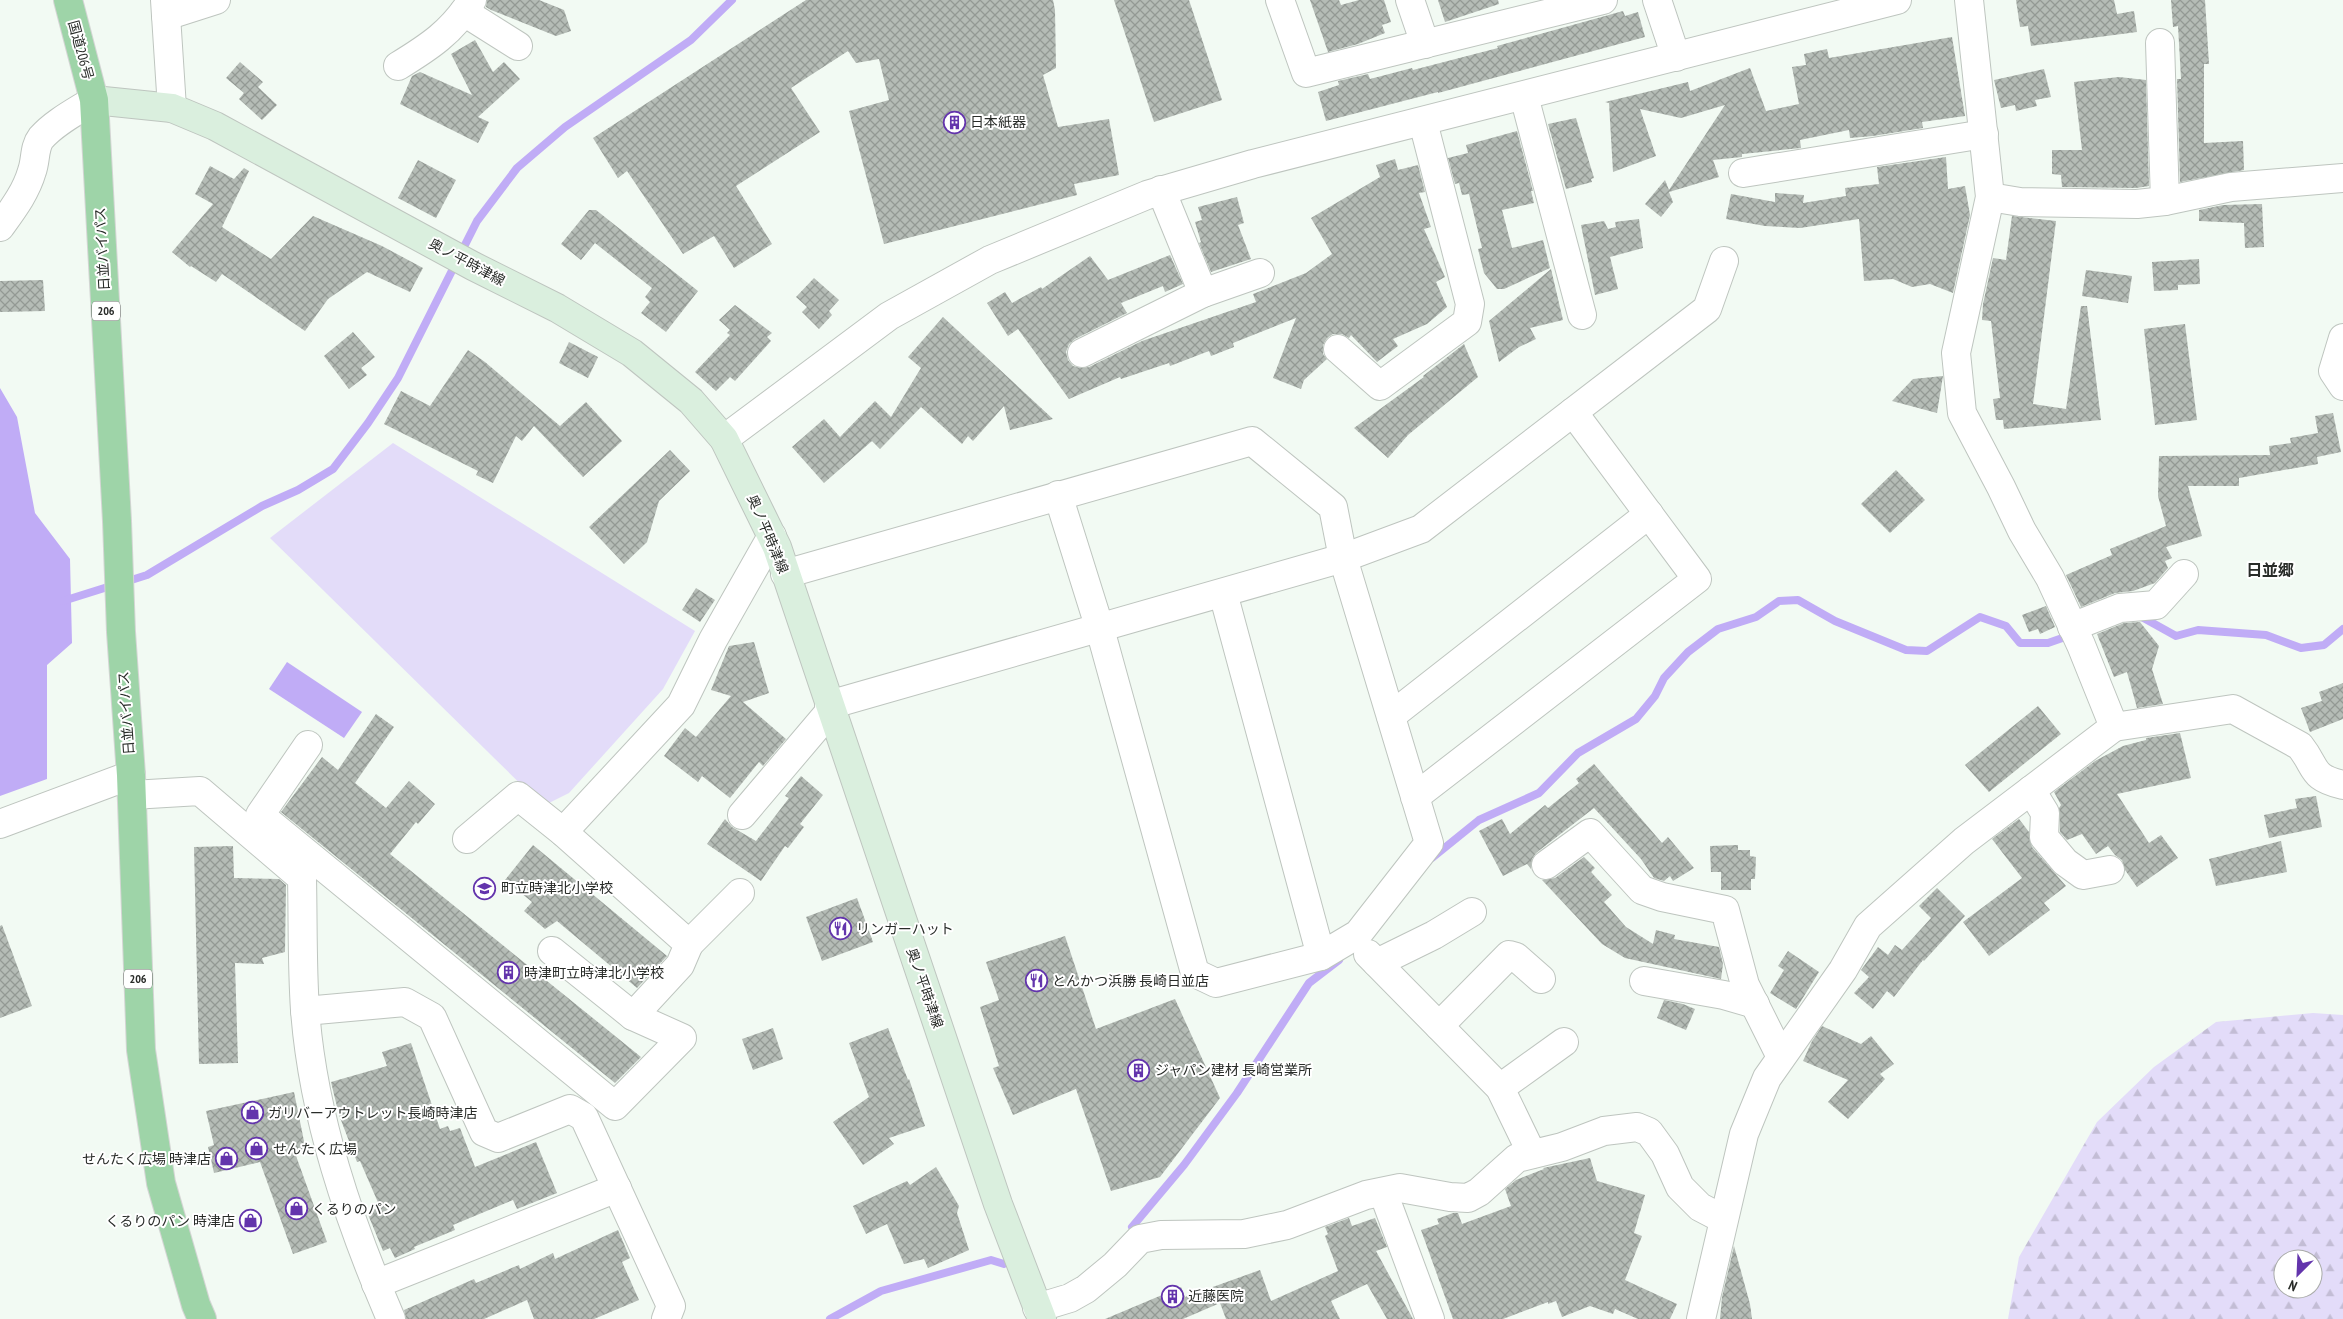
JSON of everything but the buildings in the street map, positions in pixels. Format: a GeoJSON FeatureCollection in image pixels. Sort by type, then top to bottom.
{"type":"FeatureCollection","features":[{"type":"Feature","properties":{"kind":"highway","name":"国道206号"},"geometry":{"type":"LineString","coordinates":[[68,0],[94,100]]}},
{"type":"Feature","properties":{"kind":"highway","name":"日並バイパス"},"geometry":{"type":"LineString","coordinates":[[94,100],[117,521],[120,632],[131,785],[141,1050],[161,1184],[196,1305],[202,1319]]}},
{"type":"Feature","properties":{"kind":"main road","name":"奥ノ平時津線"},"geometry":{"type":"LineString","coordinates":[[94,100],[172,108],[215,126],[473,266],[557,308],[632,353],[690,401],[724,439],[772,536],[998,1204],[1039,1313]]}},
{"type":"Feature","properties":{"kind":"street"},"geometry":{"type":"LineString","coordinates":[[172,108],[166,8],[216,0]]}},
{"type":"Feature","properties":{"kind":"street"},"geometry":{"type":"LineString","coordinates":[[1280,0],[1306,73],[1425,44],[1533,8],[1604,0]]}},
{"type":"Feature","properties":{"kind":"street"},"geometry":{"type":"LineString","coordinates":[[1410,0],[1425,44]]}},
{"type":"Feature","properties":{"kind":"street"},"geometry":{"type":"LineString","coordinates":[[1656,0],[1676,58]]}},
{"type":"Feature","properties":{"kind":"street"},"geometry":{"type":"LineString","coordinates":[[724,439],[889,316],[990,260],[1056,230],[1161,190],[1253,164],[1676,58],[1897,0]]}},
{"type":"Feature","properties":{"kind":"street"},"geometry":{"type":"LineString","coordinates":[[1969,0],[1990,196],[1956,353],[1962,413],[2002,487],[2022,531],[2050,578],[2114,727]]}},
{"type":"Feature","properties":{"kind":"street"},"geometry":{"type":"LineString","coordinates":[[398,66],[435,43],[468,6],[518,46]]}},
{"type":"Feature","properties":{"kind":"street"},"geometry":{"type":"LineString","coordinates":[[2160,43],[2165,201]]}},
{"type":"Feature","properties":{"kind":"street"},"geometry":{"type":"LineString","coordinates":[[1524,96],[1582,315]]}},
{"type":"Feature","properties":{"kind":"street"},"geometry":{"type":"LineString","coordinates":[[0,227],[22,196],[33,170],[35,150],[40,139],[53,127],[94,100]]}},
{"type":"Feature","properties":{"kind":"street"},"geometry":{"type":"LineString","coordinates":[[1338,349],[1380,386],[1467,322],[1470,304],[1423,122]]}},
{"type":"Feature","properties":{"kind":"street"},"geometry":{"type":"LineString","coordinates":[[1743,173],[1984,134]]}},
{"type":"Feature","properties":{"kind":"street"},"geometry":{"type":"LineString","coordinates":[[1990,196],[2020,202],[2074,204],[2165,201],[2231,187],[2343,178]]}},
{"type":"Feature","properties":{"kind":"street"},"geometry":{"type":"LineString","coordinates":[[1161,190],[1203,293]]}},
{"type":"Feature","properties":{"kind":"street"},"geometry":{"type":"LineString","coordinates":[[742,815],[830,708],[1343,558],[1421,529],[1707,309],[1724,261]]}},
{"type":"Feature","properties":{"kind":"street"},"geometry":{"type":"LineString","coordinates":[[1082,352],[1203,293],[1260,273]]}},
{"type":"Feature","properties":{"kind":"street"},"geometry":{"type":"LineString","coordinates":[[2343,338],[2333,372],[2343,386]]}},
{"type":"Feature","properties":{"kind":"street"},"geometry":{"type":"LineString","coordinates":[[1415,797],[1697,579],[1572,412]]}},
{"type":"Feature","properties":{"kind":"street"},"geometry":{"type":"LineString","coordinates":[[785,574],[1058,495],[1252,441],[1333,507],[1343,558],[1429,843],[1358,934],[1321,956],[1216,984],[1195,973],[1100,628],[1058,495]]}},
{"type":"Feature","properties":{"kind":"street"},"geometry":{"type":"LineString","coordinates":[[1391,716],[1649,514]]}},
{"type":"Feature","properties":{"kind":"street"},"geometry":{"type":"LineString","coordinates":[[563,832],[681,705],[714,640],[772,536]]}},
{"type":"Feature","properties":{"kind":"street"},"geometry":{"type":"LineString","coordinates":[[2076,636],[2120,608],[2156,605],[2184,574]]}},
{"type":"Feature","properties":{"kind":"street"},"geometry":{"type":"LineString","coordinates":[[1223,593],[1321,956]]}},
{"type":"Feature","properties":{"kind":"street"},"geometry":{"type":"LineString","coordinates":[[1701,1319],[1744,1134],[1767,1078],[1843,970],[1868,926],[1964,841],[2114,727],[2233,709],[2300,746],[2307,755],[2317,776],[2325,781],[2343,785]]}},
{"type":"Feature","properties":{"kind":"street"},"geometry":{"type":"LineString","coordinates":[[308,745],[260,815],[615,1106],[682,1038],[632,1016],[552,951]]}},
{"type":"Feature","properties":{"kind":"street"},"geometry":{"type":"LineString","coordinates":[[0,824],[131,785],[200,792],[302,878],[306,1011],[317,1089],[332,1160],[376,1284],[391,1319]]}},
{"type":"Feature","properties":{"kind":"street"},"geometry":{"type":"LineString","coordinates":[[2031,790],[2045,813],[2044,837],[2065,862],[2083,875],[2110,870]]}},
{"type":"Feature","properties":{"kind":"street"},"geometry":{"type":"LineString","coordinates":[[467,839],[518,796],[563,832],[689,944]]}},
{"type":"Feature","properties":{"kind":"street"},"geometry":{"type":"LineString","coordinates":[[1546,865],[1590,833],[1642,890],[1662,898],[1725,910],[1745,984],[1781,1057]]}},
{"type":"Feature","properties":{"kind":"street"},"geometry":{"type":"LineString","coordinates":[[632,1016],[680,965],[689,944],[740,893]]}},
{"type":"Feature","properties":{"kind":"street"},"geometry":{"type":"LineString","coordinates":[[1472,912],[1434,935],[1373,958],[1500,1088],[1532,1154]]}},
{"type":"Feature","properties":{"kind":"street"},"geometry":{"type":"LineString","coordinates":[[1439,1026],[1509,955],[1516,957],[1541,979]]}},
{"type":"Feature","properties":{"kind":"street"},"geometry":{"type":"LineString","coordinates":[[1644,981],[1724,995],[1755,1004]]}},
{"type":"Feature","properties":{"kind":"street"},"geometry":{"type":"LineString","coordinates":[[306,1011],[405,1002],[432,1017],[484,1132],[498,1138],[570,1109],[584,1117],[671,1306],[666,1319]]}},
{"type":"Feature","properties":{"kind":"street"},"geometry":{"type":"LineString","coordinates":[[1500,1088],[1564,1042]]}},
{"type":"Feature","properties":{"kind":"street"},"geometry":{"type":"LineString","coordinates":[[1039,1313],[1086,1289],[1115,1265],[1140,1239],[1161,1236],[1244,1234],[1287,1225],[1366,1195],[1400,1188],[1450,1197],[1468,1198],[1479,1192],[1517,1158],[1562,1147],[1604,1131],[1637,1126],[1649,1132],[1660,1146],[1680,1187],[1690,1198],[1700,1207],[1724,1219]]}},
{"type":"Feature","properties":{"kind":"street"},"geometry":{"type":"LineString","coordinates":[[376,1284],[617,1188]]}},
{"type":"Feature","properties":{"kind":"street"},"geometry":{"type":"LineString","coordinates":[[1382,1192],[1430,1319]]}},
{"type":"Feature","properties":{"kind":"green space"},"geometry":{"type":"Polygon","coordinates":[[[393,443],[695,631],[663,689],[569,793],[543,806],[270,538],[393,443]]]}},
{"type":"Feature","properties":{"kind":"green space"},"geometry":{"type":"Polygon","coordinates":[[[2313,1013],[2343,1015],[2343,1319],[2008,1319],[2019,1257],[2097,1122],[2154,1067],[2216,1022],[2313,1013]]]}},
{"type":"Feature","properties":{"kind":"shaded area"},"geometry":{"type":"Polygon","coordinates":[[[0,388],[17,417],[35,513],[70,559],[72,643],[47,665],[47,779],[0,796],[0,388]]]}},
{"type":"Feature","properties":{"kind":"shaded area"},"geometry":{"type":"Polygon","coordinates":[[[287,662],[362,712],[344,738],[269,689],[287,662]]]}},
{"type":"Feature","properties":{"kind":"waterway"},"geometry":{"type":"LineString","coordinates":[[125,582],[147,575],[262,506],[298,490],[333,469],[368,423],[398,378],[477,221],[517,168],[565,127],[691,40],[732,0]]}},
{"type":"Feature","properties":{"kind":"waterway"},"geometry":{"type":"LineString","coordinates":[[63,601],[114,585]]}},
{"type":"Feature","properties":{"kind":"waterway"},"geometry":{"type":"LineString","coordinates":[[1432,858],[1479,820],[1539,793],[1578,753],[1636,719],[1655,696],[1664,678],[1688,652],[1718,629],[1756,617],[1779,601],[1798,600],[1835,621],[1906,650],[1927,651],[1980,617],[2006,626],[2020,643],[2048,643],[2071,635]]}},
{"type":"Feature","properties":{"kind":"waterway"},"geometry":{"type":"LineString","coordinates":[[2140,616],[2176,636],[2198,630],[2266,635],[2301,648],[2324,645],[2343,629]]}},
{"type":"Feature","properties":{"kind":"waterway"},"geometry":{"type":"LineString","coordinates":[[1132,1227],[1184,1165],[1237,1093],[1309,983],[1339,960]]}},
{"type":"Feature","properties":{"kind":"waterway"},"geometry":{"type":"LineString","coordinates":[[830,1319],[881,1291],[991,1260],[1004,1264]]}},
{"type":"Feature","properties":{"kind":"place","name":"日本紙器"},"geometry":{"type":"Point","coordinates":[954,122]}},
{"type":"Feature","properties":{"kind":"place","name":"町立時津北小学校"},"geometry":{"type":"Point","coordinates":[485,888]}},
{"type":"Feature","properties":{"kind":"place","name":"リンガーハット"},"geometry":{"type":"Point","coordinates":[840,929]}},
{"type":"Feature","properties":{"kind":"place","name":"時津町立時津北小学校"},"geometry":{"type":"Point","coordinates":[508,973]}},
{"type":"Feature","properties":{"kind":"place","name":"とんかつ浜勝 長崎日並店"},"geometry":{"type":"Point","coordinates":[1036,981]}},
{"type":"Feature","properties":{"kind":"place","name":"ジャパン建材 長崎営業所"},"geometry":{"type":"Point","coordinates":[1139,1070]}},
{"type":"Feature","properties":{"kind":"place","name":"ガリバーアウトレット長崎時津店"},"geometry":{"type":"Point","coordinates":[252,1113]}},
{"type":"Feature","properties":{"kind":"place","name":"せんたく広場"},"geometry":{"type":"Point","coordinates":[257,1149]}},
{"type":"Feature","properties":{"kind":"place","name":"せんたく広場 時津店"},"geometry":{"type":"Point","coordinates":[227,1159]}},
{"type":"Feature","properties":{"kind":"place","name":"くるりのパン"},"geometry":{"type":"Point","coordinates":[296,1209]}},
{"type":"Feature","properties":{"kind":"place","name":"くるりのパン 時津店"},"geometry":{"type":"Point","coordinates":[251,1221]}},
{"type":"Feature","properties":{"kind":"place","name":"近藤医院"},"geometry":{"type":"Point","coordinates":[1172,1296]}},
{"type":"Feature","properties":{"kind":"district","name":"日並郷"},"geometry":{"type":"Point","coordinates":[2270,570]}}]}
